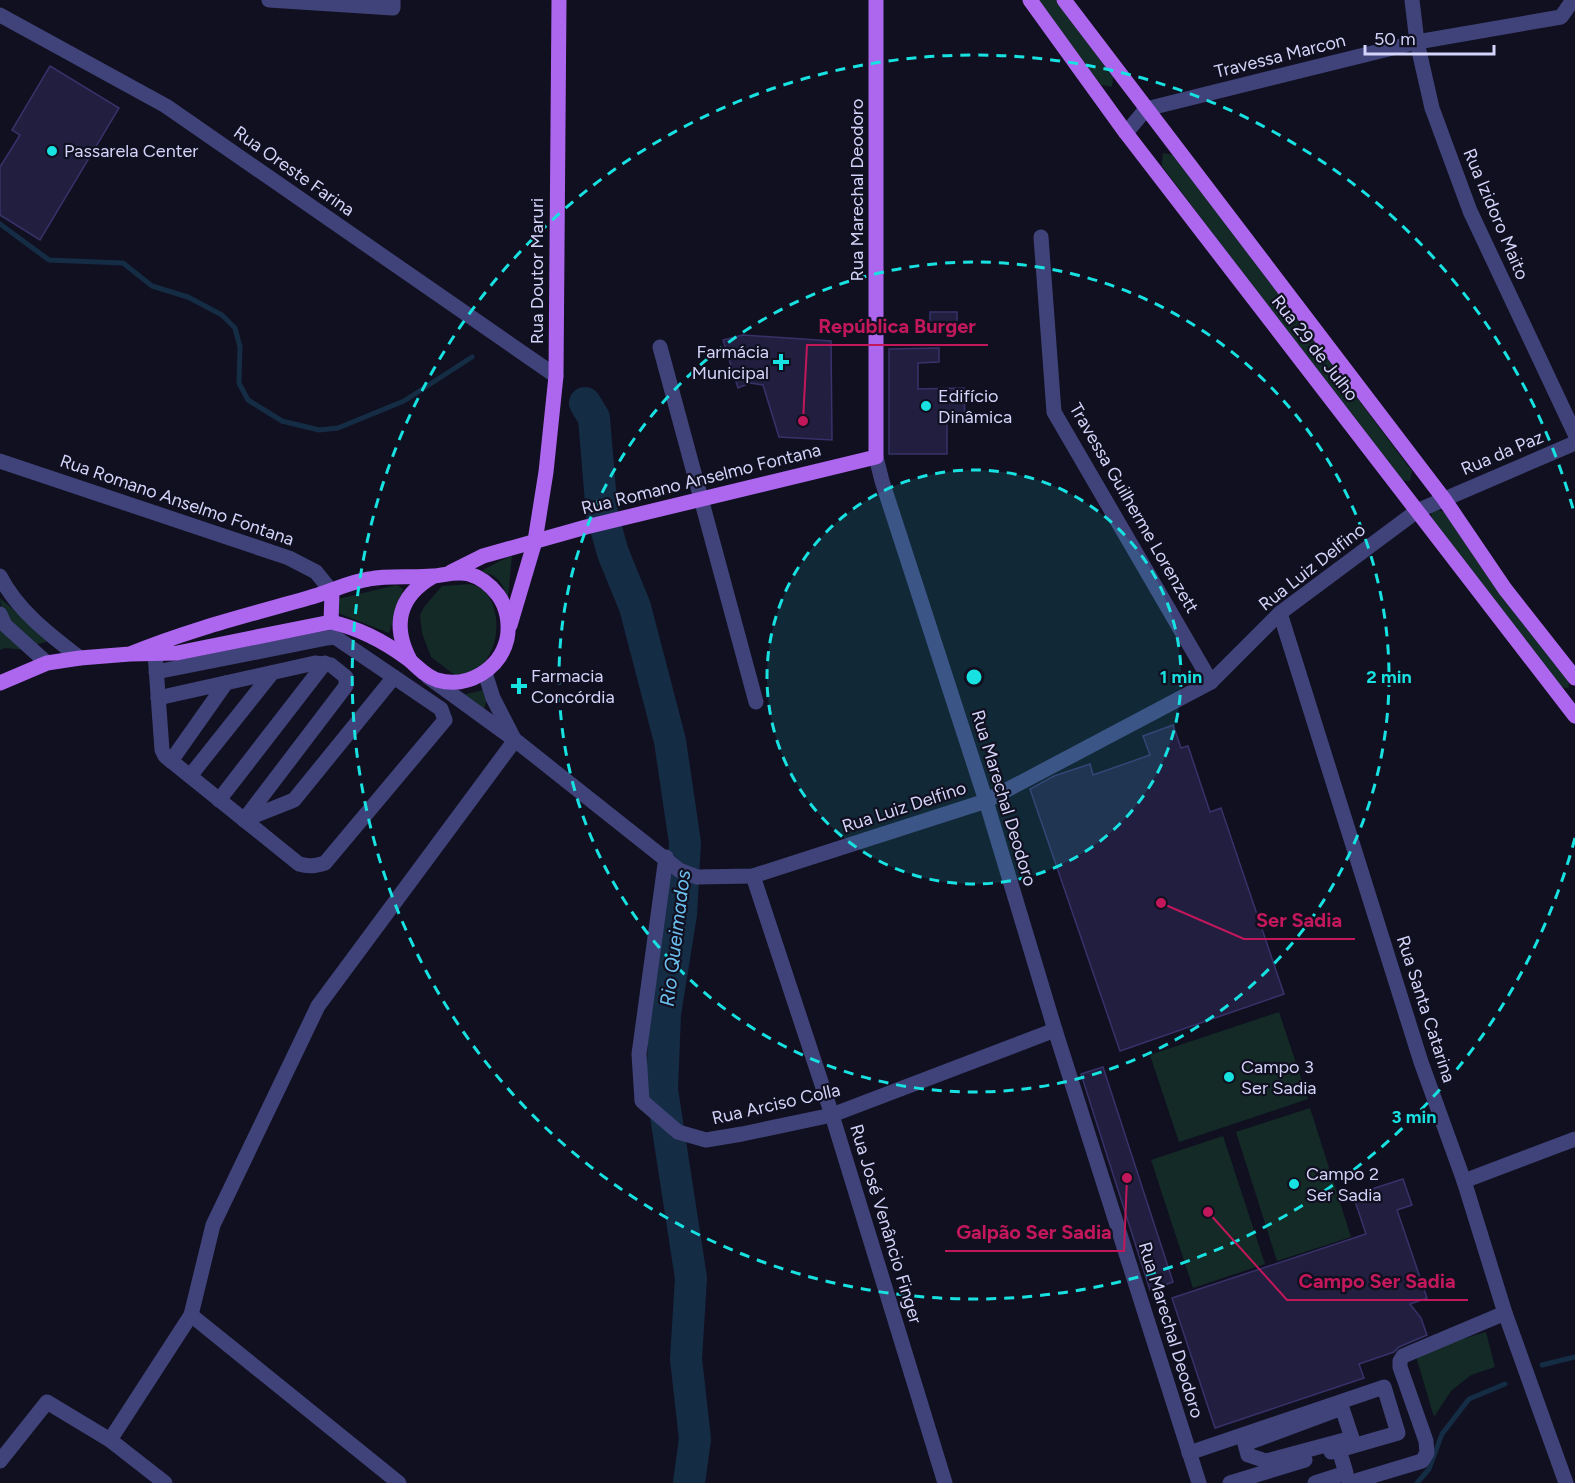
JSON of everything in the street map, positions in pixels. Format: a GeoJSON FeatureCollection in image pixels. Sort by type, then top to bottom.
{"type":"FeatureCollection","features":[{"type":"Feature","properties":{"kind":"main road","name":"Rua Doutor Maruri"},"geometry":{"type":"LineString","coordinates":[[508,631],[536,541],[556,375],[559,0]]}},
{"type":"Feature","properties":{"kind":"main road","name":"Rua Marechal Deodoro"},"geometry":{"type":"LineString","coordinates":[[876,0],[876,457]]}},
{"type":"Feature","properties":{"kind":"main road","name":"Rua 29 de Julho"},"geometry":{"type":"LineString","coordinates":[[1030,0],[1126,133],[1573,710]]}},
{"type":"Feature","properties":{"kind":"main road","name":"Rua 29 de Julho"},"geometry":{"type":"LineString","coordinates":[[1064,0],[1444,499],[1505,589],[1575,678]]}},
{"type":"Feature","properties":{"kind":"main road","name":"Rua Romano Anselmo Fontana"},"geometry":{"type":"LineString","coordinates":[[536,541],[702,498],[876,457]]}},
{"type":"Feature","properties":{"kind":"main road"},"geometry":{"type":"LineString","coordinates":[[451,573],[483,556],[536,541]]}},
{"type":"Feature","properties":{"kind":"main road"},"geometry":{"type":"LineString","coordinates":[[0,683],[47,663],[130,654],[177,653],[331,622],[352,626],[410,660],[422,672],[437,680],[453,682],[470,680],[484,673],[497,662],[505,647],[508,631],[507,613],[499,596],[486,583],[469,574],[372,578],[360,580],[332,592],[175,636],[130,654]]}},
{"type":"Feature","properties":{"kind":"main road"},"geometry":{"type":"LineString","coordinates":[[410,660],[402,645],[399,629],[401,612],[408,597],[419,584],[434,576]]}},
{"type":"Feature","properties":{"kind":"main road"},"geometry":{"type":"LineString","coordinates":[[331,622],[332,592]]}},
{"type":"Feature","properties":{"kind":"street"},"geometry":{"type":"LineString","coordinates":[[269,0],[393,8],[393,0]]}},
{"type":"Feature","properties":{"kind":"street","name":"Rua Izidoro Maito"},"geometry":{"type":"LineString","coordinates":[[1413,0],[1417,42],[1432,108],[1470,211],[1575,434]]}},
{"type":"Feature","properties":{"kind":"street","name":"Travessa Marcon"},"geometry":{"type":"LineString","coordinates":[[1146,109],[1417,42],[1561,17],[1573,0]]}},
{"type":"Feature","properties":{"kind":"street","name":"Rua Oreste Farina"},"geometry":{"type":"LineString","coordinates":[[0,15],[166,106],[556,375]]}},
{"type":"Feature","properties":{"kind":"street"},"geometry":{"type":"LineString","coordinates":[[1126,133],[1146,109]]}},
{"type":"Feature","properties":{"kind":"street","name":"Travessa Guilherme Lorenzett"},"geometry":{"type":"LineString","coordinates":[[1041,237],[1054,412],[1212,682]]}},
{"type":"Feature","properties":{"kind":"street"},"geometry":{"type":"LineString","coordinates":[[660,347],[756,702]]}},
{"type":"Feature","properties":{"kind":"street","name":"Rua da Paz"},"geometry":{"type":"LineString","coordinates":[[1444,499],[1575,443]]}},
{"type":"Feature","properties":{"kind":"street","name":"Rua Marechal Deodoro"},"geometry":{"type":"LineString","coordinates":[[876,457],[1199,1483]]}},
{"type":"Feature","properties":{"kind":"street","name":"Rua Romano Anselmo Fontana"},"geometry":{"type":"LineString","coordinates":[[0,461],[289,558],[316,572],[332,592]]}},
{"type":"Feature","properties":{"kind":"street","name":"Rua Luiz Delfino"},"geometry":{"type":"LineString","coordinates":[[666,857],[679,870],[697,877],[753,876],[986,801],[1212,682],[1280,613],[1417,511],[1444,499]]}},
{"type":"Feature","properties":{"kind":"street"},"geometry":{"type":"LineString","coordinates":[[0,576],[7,590],[48,634],[80,658]]}},
{"type":"Feature","properties":{"kind":"street","name":"Rua Santa Catarina"},"geometry":{"type":"LineString","coordinates":[[1280,613],[1421,1062],[1464,1181],[1505,1313],[1566,1483]]}},
{"type":"Feature","properties":{"kind":"street"},"geometry":{"type":"LineString","coordinates":[[0,615],[5,625],[47,663]]}},
{"type":"Feature","properties":{"kind":"street"},"geometry":{"type":"LineString","coordinates":[[155,653],[156,672],[162,750],[165,756],[299,864],[315,867],[325,863],[445,720],[441,709],[335,637],[156,672]]}},
{"type":"Feature","properties":{"kind":"street"},"geometry":{"type":"LineString","coordinates":[[158,698],[325,663],[346,676],[346,686],[243,820]]}},
{"type":"Feature","properties":{"kind":"street"},"geometry":{"type":"LineString","coordinates":[[219,800],[325,663]]}},
{"type":"Feature","properties":{"kind":"street"},"geometry":{"type":"LineString","coordinates":[[422,672],[666,857]]}},
{"type":"Feature","properties":{"kind":"street"},"geometry":{"type":"LineString","coordinates":[[190,776],[272,673]]}},
{"type":"Feature","properties":{"kind":"street"},"geometry":{"type":"LineString","coordinates":[[484,673],[493,698],[514,740]]}},
{"type":"Feature","properties":{"kind":"street"},"geometry":{"type":"LineString","coordinates":[[243,820],[294,800],[394,677]]}},
{"type":"Feature","properties":{"kind":"street"},"geometry":{"type":"LineString","coordinates":[[171,761],[226,683]]}},
{"type":"Feature","properties":{"kind":"street"},"geometry":{"type":"LineString","coordinates":[[110,1440],[191,1315],[213,1225],[318,1006],[514,740]]}},
{"type":"Feature","properties":{"kind":"street","name":"Rua Arciso Colla"},"geometry":{"type":"LineString","coordinates":[[666,857],[639,1054],[642,1101],[678,1132],[706,1140],[832,1115],[1055,1030]]}},
{"type":"Feature","properties":{"kind":"street","name":"Rua José Venâncio Finger"},"geometry":{"type":"LineString","coordinates":[[753,876],[832,1115],[945,1483]]}},
{"type":"Feature","properties":{"kind":"street"},"geometry":{"type":"LineString","coordinates":[[1464,1181],[1575,1139]]}},
{"type":"Feature","properties":{"kind":"street"},"geometry":{"type":"LineString","coordinates":[[1349,1483],[1422,1461],[1427,1453],[1426,1441],[1400,1367],[1403,1356],[1505,1313]]}},
{"type":"Feature","properties":{"kind":"street"},"geometry":{"type":"LineString","coordinates":[[191,1315],[399,1483]]}},
{"type":"Feature","properties":{"kind":"street"},"geometry":{"type":"LineString","coordinates":[[1190,1453],[1384,1387],[1398,1433],[1230,1483]]}},
{"type":"Feature","properties":{"kind":"street"},"geometry":{"type":"LineString","coordinates":[[0,1461],[47,1402],[110,1440],[165,1483]]}},
{"type":"Feature","properties":{"kind":"street"},"geometry":{"type":"LineString","coordinates":[[1342,1408],[1352,1438],[1272,1472],[1248,1455],[1245,1444],[1342,1408]]}},
{"type":"Feature","properties":{"kind":"street"},"geometry":{"type":"LineString","coordinates":[[1315,1483],[1346,1473],[1339,1450]]}},
{"type":"Feature","properties":{"kind":"green space"},"geometry":{"type":"Polygon","coordinates":[[[1037,0],[1056,0],[1113,77],[1112,87],[1101,85],[1037,0]]]}},
{"type":"Feature","properties":{"kind":"green space"},"geometry":{"type":"Polygon","coordinates":[[[1163,153],[1174,155],[1412,471],[1410,481],[1399,480],[1162,166],[1163,153]]]}},
{"type":"Feature","properties":{"kind":"green space"},"geometry":{"type":"Polygon","coordinates":[[[1432,508],[1444,512],[1568,679],[1569,688],[1557,687],[1431,522],[1432,508]]]}},
{"type":"Feature","properties":{"kind":"green space"},"geometry":{"type":"Polygon","coordinates":[[[512,555],[508,598],[498,579],[479,572],[512,555]]]}},
{"type":"Feature","properties":{"kind":"green space"},"geometry":{"type":"Polygon","coordinates":[[[470,584],[482,589],[490,598],[496,620],[496,632],[494,644],[483,664],[472,672],[456,676],[431,657],[422,633],[420,615],[442,586],[470,584]]]}},
{"type":"Feature","properties":{"kind":"green space"},"geometry":{"type":"Polygon","coordinates":[[[397,585],[403,589],[389,633],[333,611],[334,600],[397,585]]]}},
{"type":"Feature","properties":{"kind":"green space"},"geometry":{"type":"Polygon","coordinates":[[[0,598],[50,641],[33,645],[7,618],[0,598]]]}},
{"type":"Feature","properties":{"kind":"green space"},"geometry":{"type":"Polygon","coordinates":[[[0,628],[26,650],[5,648],[0,650],[0,628]]]}},
{"type":"Feature","properties":{"kind":"green space"},"geometry":{"type":"Polygon","coordinates":[[[483,690],[488,694],[483,713],[462,695],[483,690]]]}},
{"type":"Feature","properties":{"kind":"green space","name":"Campo 3 Ser Sadia"},"geometry":{"type":"Polygon","coordinates":[[[1279,1012],[1308,1099],[1179,1142],[1150,1055],[1279,1012]]]}},
{"type":"Feature","properties":{"kind":"green space","name":"Campo 2 Ser Sadia"},"geometry":{"type":"Polygon","coordinates":[[[1310,1108],[1351,1237],[1277,1261],[1236,1132],[1310,1108]]]}},
{"type":"Feature","properties":{"kind":"green space"},"geometry":{"type":"Polygon","coordinates":[[[1223,1136],[1265,1264],[1193,1288],[1151,1160],[1223,1136]]]}},
{"type":"Feature","properties":{"kind":"green space"},"geometry":{"type":"Polygon","coordinates":[[[1486,1332],[1495,1367],[1471,1375],[1451,1391],[1434,1417],[1415,1353],[1486,1332]]]}},
{"type":"Feature","properties":{"kind":"building","name":"Passarela Center"},"geometry":{"type":"Polygon","coordinates":[[[50,66],[119,108],[40,240],[0,215],[0,167],[20,135],[12,130],[50,66]]]}},
{"type":"Feature","properties":{"kind":"building"},"geometry":{"type":"Polygon","coordinates":[[[930,312],[957,312],[957,330],[930,330],[930,312]]]}},
{"type":"Feature","properties":{"kind":"building","name":"Farmácia Municipal"},"geometry":{"type":"Polygon","coordinates":[[[743,335],[831,341],[832,440],[779,437],[763,385],[750,383],[738,388],[723,340],[743,335]]]}},
{"type":"Feature","properties":{"kind":"building"},"geometry":{"type":"Polygon","coordinates":[[[939,348],[939,362],[918,363],[918,389],[964,388],[965,422],[947,422],[947,454],[889,454],[889,349],[939,348]]]}},
{"type":"Feature","properties":{"kind":"building"},"geometry":{"type":"Polygon","coordinates":[[[1173,725],[1181,748],[1188,746],[1210,812],[1221,808],[1284,994],[1120,1051],[1030,789],[1054,776],[1090,764],[1093,775],[1150,755],[1143,736],[1173,725]]]}},
{"type":"Feature","properties":{"kind":"building"},"geometry":{"type":"Polygon","coordinates":[[[1103,1067],[1173,1282],[1150,1290],[1081,1074],[1103,1067]]]}},
{"type":"Feature","properties":{"kind":"building"},"geometry":{"type":"Polygon","coordinates":[[[1403,1179],[1412,1205],[1397,1210],[1427,1298],[1410,1304],[1421,1318],[1427,1335],[1399,1347],[1394,1352],[1359,1364],[1364,1378],[1215,1428],[1172,1298],[1366,1234],[1353,1195],[1403,1179]]]}},
{"type":"Feature","properties":{"kind":"waterway"},"geometry":{"type":"LineString","coordinates":[[0,224],[49,260],[123,263],[152,286],[188,297],[222,315],[235,328],[240,347],[239,383],[248,400],[282,421],[319,430],[338,428],[404,401],[472,357]]}},
{"type":"Feature","properties":{"kind":"waterway","name":"Rio Queimados"},"geometry":{"type":"LineString","coordinates":[[585,403],[594,418],[602,514],[613,553],[635,607],[670,741],[685,843],[681,914],[665,1014],[662,1090],[691,1278],[686,1359],[695,1439],[689,1483]]}},
{"type":"Feature","properties":{"kind":"waterway"},"geometry":{"type":"LineString","coordinates":[[1542,1365],[1575,1357]]}},
{"type":"Feature","properties":{"kind":"waterway"},"geometry":{"type":"LineString","coordinates":[[1417,1483],[1429,1469],[1442,1434],[1469,1399],[1505,1384]]}},
{"type":"Feature","properties":{"kind":"place","name":"Passarela Center"},"geometry":{"type":"Point","coordinates":[52,151]}},
{"type":"Feature","properties":{"kind":"place","name":"Farmácia Municipal"},"geometry":{"type":"Point","coordinates":[781,362]}},
{"type":"Feature","properties":{"kind":"place","name":"Edifício Dinâmica"},"geometry":{"type":"Point","coordinates":[926,406]}},
{"type":"Feature","properties":{"kind":"place","name":"República Burger"},"geometry":{"type":"Point","coordinates":[803,421]}},
{"type":"Feature","properties":{"kind":"place","name":"Farmacia Concórdia"},"geometry":{"type":"Point","coordinates":[519,686]}},
{"type":"Feature","properties":{"kind":"place","name":"Ser Sadia"},"geometry":{"type":"Point","coordinates":[1161,903]}},
{"type":"Feature","properties":{"kind":"place","name":"Campo 3 Ser Sadia"},"geometry":{"type":"Point","coordinates":[1229,1077]}},
{"type":"Feature","properties":{"kind":"place","name":"Galpão Ser Sadia"},"geometry":{"type":"Point","coordinates":[1127,1178]}},
{"type":"Feature","properties":{"kind":"place","name":"Campo 2 Ser Sadia"},"geometry":{"type":"Point","coordinates":[1294,1184]}},
{"type":"Feature","properties":{"kind":"place","name":"Campo Ser Sadia"},"geometry":{"type":"Point","coordinates":[1208,1212]}}]}
